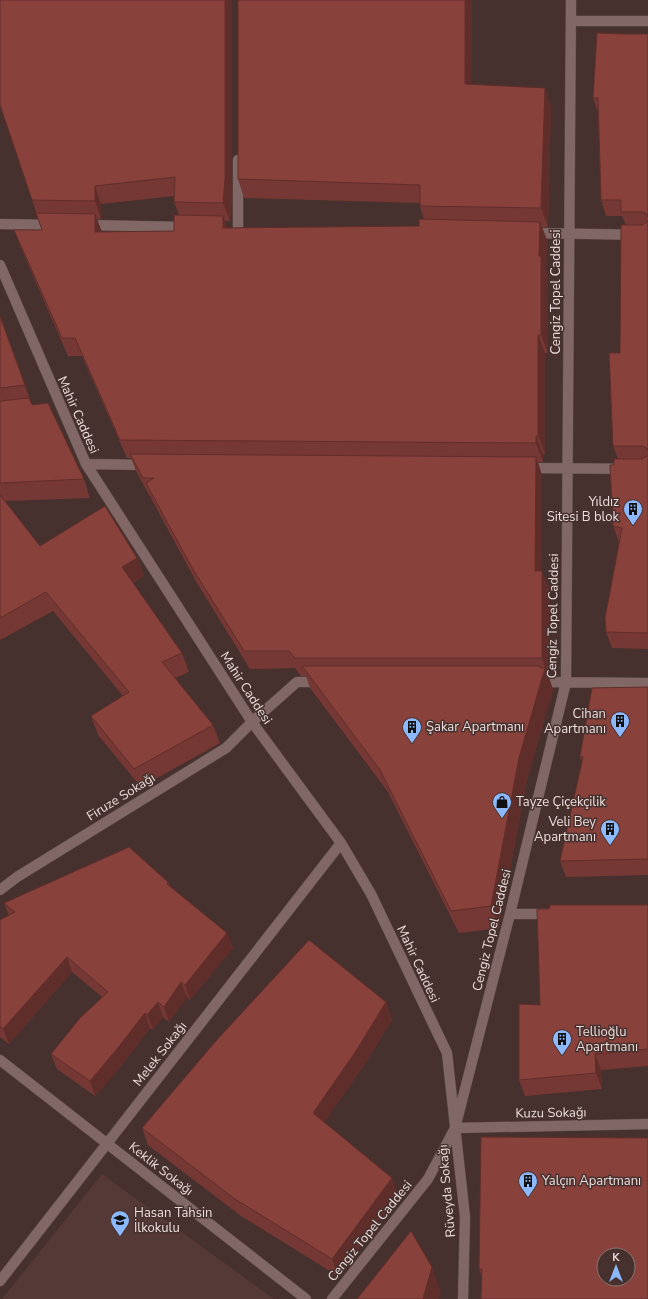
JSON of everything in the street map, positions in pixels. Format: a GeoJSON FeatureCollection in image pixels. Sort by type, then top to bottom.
{"type":"FeatureCollection","features":[{"type":"Feature","properties":{"kind":"street","name":"Cengiz Topel Caddesi"},"geometry":{"type":"LineString","coordinates":[[332,1299],[428,1179],[455,1128],[510,914],[566,682],[571,0]]}},
{"type":"Feature","properties":{"kind":"street"},"geometry":{"type":"LineString","coordinates":[[571,21],[648,21]]}},
{"type":"Feature","properties":{"kind":"street"},"geometry":{"type":"LineString","coordinates":[[238,151],[234,228],[248,228]]}},
{"type":"Feature","properties":{"kind":"street"},"geometry":{"type":"LineString","coordinates":[[0,224],[63,225]]}},
{"type":"Feature","properties":{"kind":"street"},"geometry":{"type":"LineString","coordinates":[[79,225],[198,227]]}},
{"type":"Feature","properties":{"kind":"street"},"geometry":{"type":"LineString","coordinates":[[522,233],[648,235]]}},
{"type":"Feature","properties":{"kind":"street","name":"Mahir Caddesi"},"geometry":{"type":"LineString","coordinates":[[0,265],[56,408],[86,464],[252,722],[341,843],[371,894],[447,1053],[455,1128]]}},
{"type":"Feature","properties":{"kind":"street"},"geometry":{"type":"LineString","coordinates":[[86,464],[157,465]]}},
{"type":"Feature","properties":{"kind":"street"},"geometry":{"type":"LineString","coordinates":[[520,468],[648,469]]}},
{"type":"Feature","properties":{"kind":"street","name":"Firuze Sokağı"},"geometry":{"type":"LineString","coordinates":[[1,888],[226,748],[252,722],[297,682],[328,682]]}},
{"type":"Feature","properties":{"kind":"street"},"geometry":{"type":"LineString","coordinates":[[527,682],[648,683]]}},
{"type":"Feature","properties":{"kind":"street","name":"Melek Sokağı"},"geometry":{"type":"LineString","coordinates":[[0,1281],[341,843]]}},
{"type":"Feature","properties":{"kind":"street"},"geometry":{"type":"LineString","coordinates":[[510,914],[564,914]]}},
{"type":"Feature","properties":{"kind":"street","name":"Keklik Sokağı"},"geometry":{"type":"LineString","coordinates":[[0,1060],[306,1299]]}},
{"type":"Feature","properties":{"kind":"street","name":"Kuzu Sokağı"},"geometry":{"type":"LineString","coordinates":[[455,1128],[648,1124]]}},
{"type":"Feature","properties":{"kind":"street","name":"Rüveyda Sokağı"},"geometry":{"type":"LineString","coordinates":[[455,1128],[465,1217],[463,1299]]}},
{"type":"Feature","properties":{"kind":"shaded area","name":"Hasan Tahsin İlkokulu"},"geometry":{"type":"Polygon","coordinates":[[[102,1174],[274,1299],[2,1299],[102,1174]]]}},
{"type":"Feature","properties":{"kind":"building"},"geometry":{"type":"Polygon","coordinates":[[[0,0],[225,0],[225,179],[223,203],[174,202],[175,177],[95,186],[95,201],[32,200],[0,105],[0,0]]]}},
{"type":"Feature","properties":{"kind":"building"},"geometry":{"type":"Polygon","coordinates":[[[238,0],[465,0],[465,84],[545,88],[541,208],[420,206],[420,185],[238,179],[238,0]]]}},
{"type":"Feature","properties":{"kind":"building"},"geometry":{"type":"Polygon","coordinates":[[[597,33],[648,34],[648,215],[643,212],[621,212],[621,200],[601,200],[598,98],[593,98],[597,33]]]}},
{"type":"Feature","properties":{"kind":"building"},"geometry":{"type":"Polygon","coordinates":[[[36,213],[95,214],[95,232],[174,231],[174,215],[223,216],[223,228],[419,226],[419,219],[540,222],[539,256],[541,256],[541,335],[538,335],[538,436],[536,436],[536,443],[120,440],[75,338],[62,338],[14,230],[42,230],[36,213]]]}},
{"type":"Feature","properties":{"kind":"building"},"geometry":{"type":"Polygon","coordinates":[[[648,220],[648,449],[643,446],[613,446],[609,353],[620,353],[621,225],[642,225],[648,220]]]}},
{"type":"Feature","properties":{"kind":"building"},"geometry":{"type":"Polygon","coordinates":[[[0,316],[25,385],[0,388],[0,316]]]}},
{"type":"Feature","properties":{"kind":"building"},"geometry":{"type":"Polygon","coordinates":[[[29,398],[32,405],[48,403],[84,479],[0,483],[0,401],[29,398]]]}},
{"type":"Feature","properties":{"kind":"building"},"geometry":{"type":"Polygon","coordinates":[[[130,454],[536,457],[535,571],[542,571],[542,658],[295,658],[289,651],[244,651],[191,566],[146,483],[154,478],[143,478],[130,454]]]}},
{"type":"Feature","properties":{"kind":"building"},"geometry":{"type":"Polygon","coordinates":[[[648,455],[648,633],[606,632],[605,618],[622,528],[613,526],[610,465],[614,465],[614,459],[642,459],[648,455]]]}},
{"type":"Feature","properties":{"kind":"building"},"geometry":{"type":"Polygon","coordinates":[[[0,495],[40,546],[105,506],[137,558],[122,567],[182,653],[162,662],[213,725],[134,769],[91,716],[129,692],[46,592],[0,618],[0,495]]]}},
{"type":"Feature","properties":{"kind":"building"},"geometry":{"type":"Polygon","coordinates":[[[302,666],[540,666],[540,668],[545,668],[519,758],[491,906],[451,911],[380,770],[302,666]]]}},
{"type":"Feature","properties":{"kind":"building"},"geometry":{"type":"Polygon","coordinates":[[[648,687],[648,859],[560,861],[583,757],[580,756],[592,688],[648,687]]]}},
{"type":"Feature","properties":{"kind":"building"},"geometry":{"type":"Polygon","coordinates":[[[129,847],[168,882],[167,884],[227,933],[185,985],[181,982],[164,1007],[158,1002],[147,1015],[145,1013],[90,1081],[51,1054],[80,1018],[108,992],[67,957],[3,1029],[0,1026],[0,920],[15,912],[4,903],[129,847]]]}},
{"type":"Feature","properties":{"kind":"building"},"geometry":{"type":"Polygon","coordinates":[[[550,905],[648,905],[648,1049],[595,1054],[596,1073],[519,1080],[519,1004],[540,1005],[537,909],[549,909],[550,905]]]}},
{"type":"Feature","properties":{"kind":"building"},"geometry":{"type":"Polygon","coordinates":[[[309,940],[386,1002],[356,1051],[313,1113],[392,1178],[332,1259],[235,1199],[142,1128],[215,1042],[309,940]]]}},
{"type":"Feature","properties":{"kind":"building"},"geometry":{"type":"Polygon","coordinates":[[[481,1137],[648,1138],[648,1299],[481,1299],[482,1269],[479,1269],[481,1137]]]}},
{"type":"Feature","properties":{"kind":"building"},"geometry":{"type":"Polygon","coordinates":[[[411,1231],[432,1267],[423,1299],[357,1299],[411,1231]]]}},
{"type":"Feature","properties":{"kind":"place","name":"Yıldız Sitesi B blok"},"geometry":{"type":"Point","coordinates":[633,526]}},
{"type":"Feature","properties":{"kind":"place","name":"Cihan Apartmanı"},"geometry":{"type":"Point","coordinates":[620,738]}},
{"type":"Feature","properties":{"kind":"place","name":"Şakar Apartmanı"},"geometry":{"type":"Point","coordinates":[412,744]}},
{"type":"Feature","properties":{"kind":"place","name":"Tayze Çiçekçilik"},"geometry":{"type":"Point","coordinates":[502,819]}},
{"type":"Feature","properties":{"kind":"place","name":"Veli Bey Apartmanı"},"geometry":{"type":"Point","coordinates":[610,846]}},
{"type":"Feature","properties":{"kind":"place","name":"Tellioğlu Apartmanı"},"geometry":{"type":"Point","coordinates":[562,1056]}},
{"type":"Feature","properties":{"kind":"place","name":"Yalçın Apartmanı"},"geometry":{"type":"Point","coordinates":[528,1198]}},
{"type":"Feature","properties":{"kind":"place","name":"Hasan Tahsin İlkokulu"},"geometry":{"type":"Point","coordinates":[120,1237]}}]}
